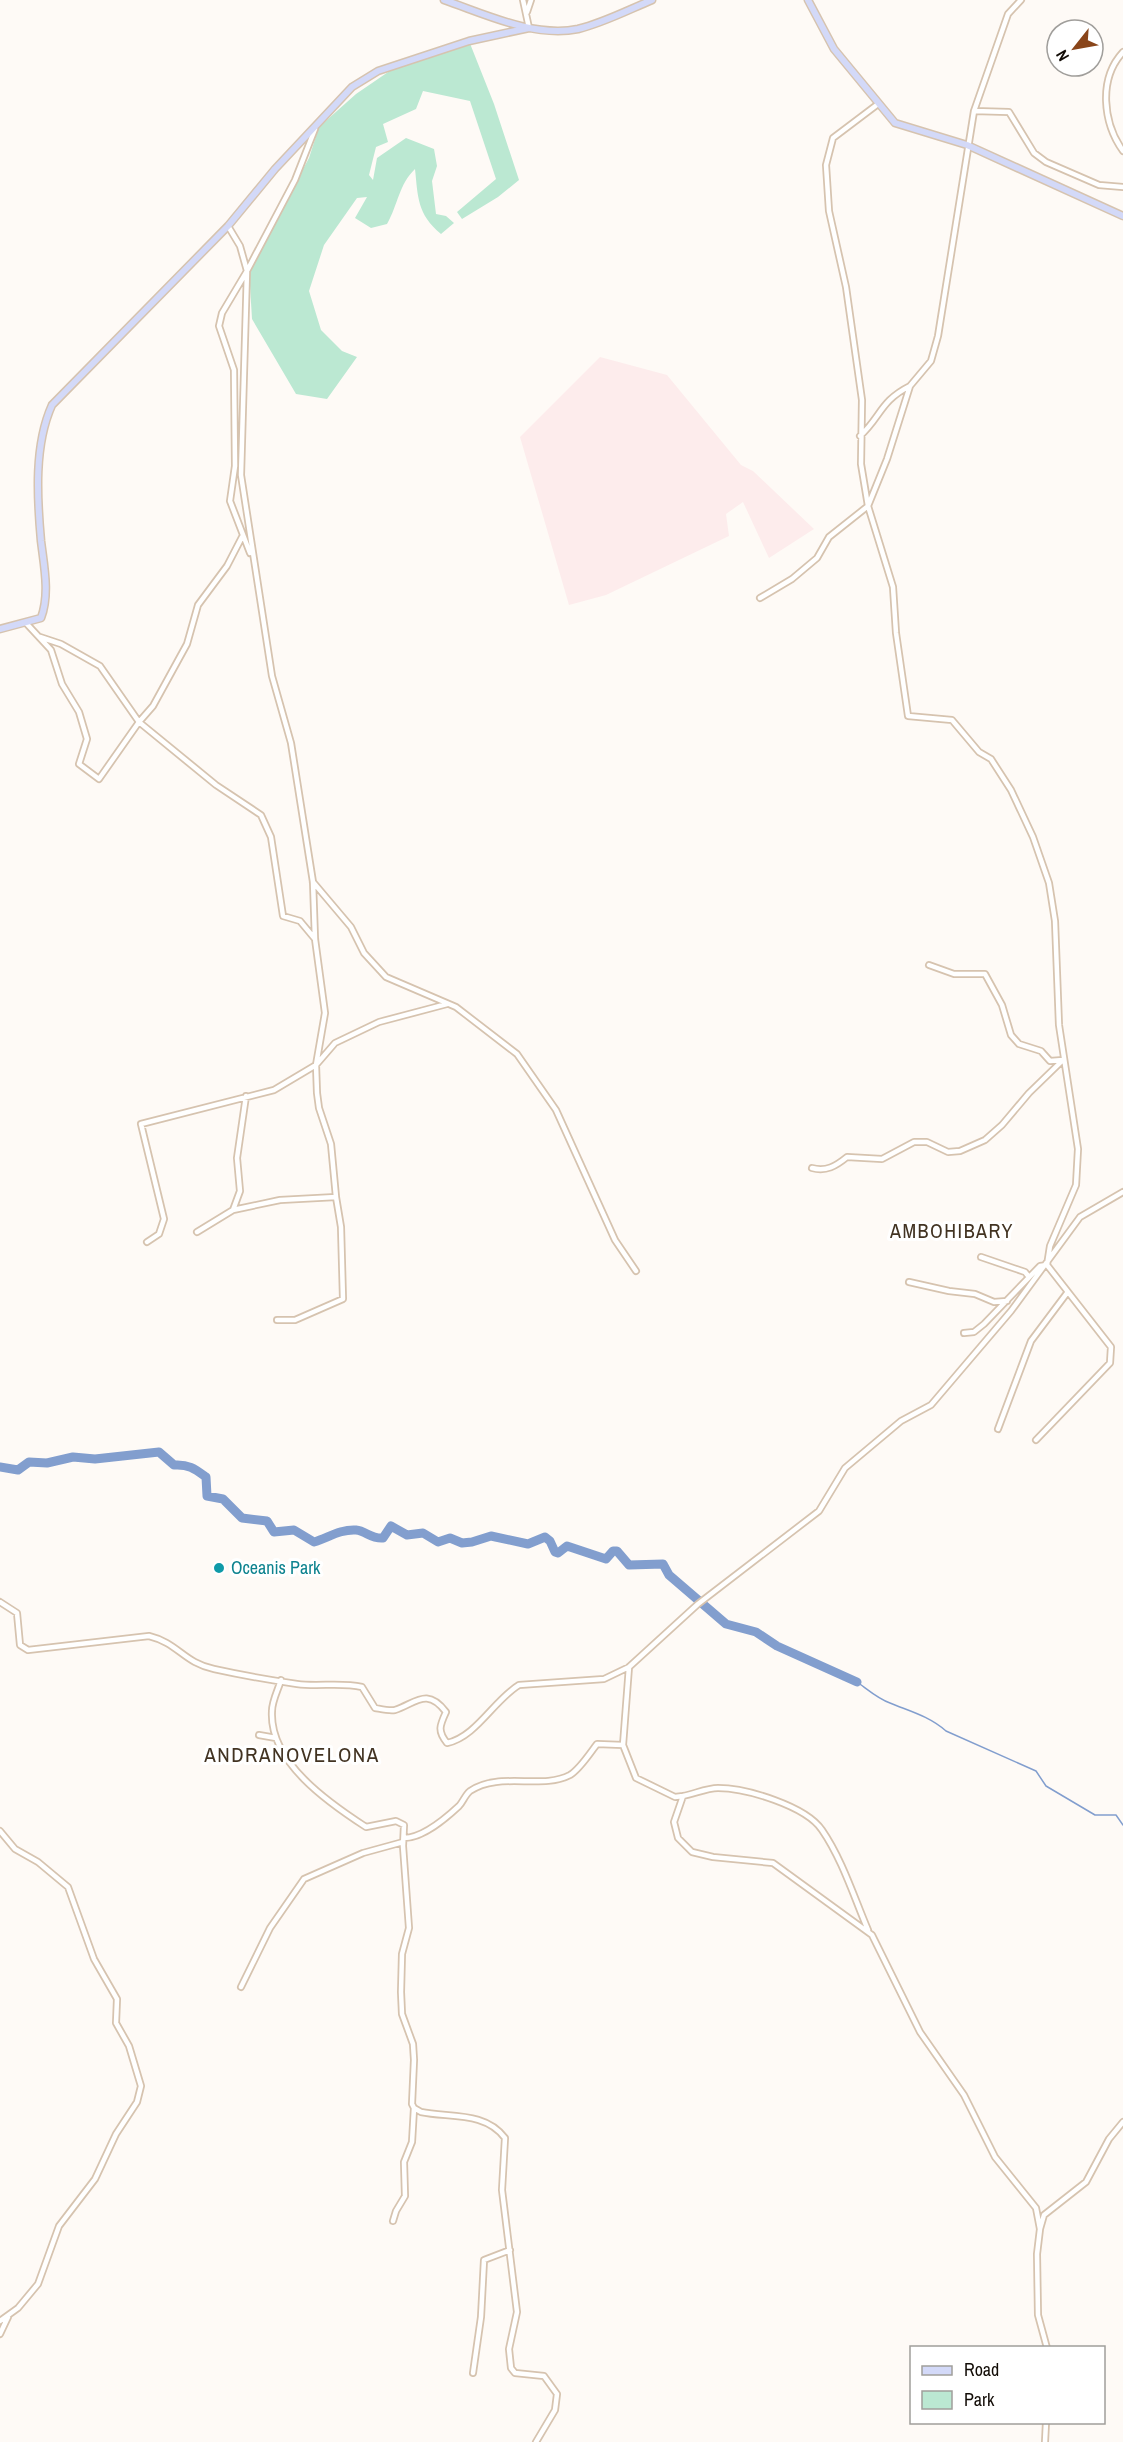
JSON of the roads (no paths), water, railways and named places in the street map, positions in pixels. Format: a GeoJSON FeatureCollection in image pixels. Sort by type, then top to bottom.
{"type":"FeatureCollection","features":[{"type":"Feature","properties":{"kind":"street"},"geometry":{"type":"LineString","coordinates":[[444,0],[529,28],[554,31],[578,29],[652,0]]}},
{"type":"Feature","properties":{"kind":"street"},"geometry":{"type":"LineString","coordinates":[[523,0],[529,28]]}},
{"type":"Feature","properties":{"kind":"street"},"geometry":{"type":"LineString","coordinates":[[526,15],[531,0]]}},
{"type":"Feature","properties":{"kind":"street"},"geometry":{"type":"LineString","coordinates":[[808,0],[834,49],[895,123],[967,145],[1123,216]]}},
{"type":"Feature","properties":{"kind":"street"},"geometry":{"type":"LineString","coordinates":[[760,598],[792,579],[817,558],[829,537],[868,506],[887,459],[910,386],[931,361],[938,336],[974,111],[1008,14],[1021,0]]}},
{"type":"Feature","properties":{"kind":"street"},"geometry":{"type":"LineString","coordinates":[[0,628],[41,618],[45,606],[46,585],[38,505],[42,425],[52,405],[228,226],[352,87],[378,71],[469,41],[529,28]]}},
{"type":"Feature","properties":{"kind":"street"},"geometry":{"type":"LineString","coordinates":[[1123,52],[1112,65],[1104,108],[1115,140],[1123,151]]}},
{"type":"Feature","properties":{"kind":"street"},"geometry":{"type":"LineString","coordinates":[[878,104],[833,138],[826,165],[829,211],[846,287],[862,400],[861,464],[868,506],[893,587],[896,633],[908,716],[952,720],[979,753],[991,759],[1011,790],[1034,837],[1050,883],[1056,921],[1059,1025],[1074,1109],[1078,1149],[1076,1185],[1050,1246],[1047,1265],[1111,1347],[1110,1363],[1036,1440]]}},
{"type":"Feature","properties":{"kind":"street"},"geometry":{"type":"LineString","coordinates":[[974,111],[1009,112],[1034,153],[1046,162],[1099,185],[1123,188]]}},
{"type":"Feature","properties":{"kind":"street"},"geometry":{"type":"LineString","coordinates":[[252,558],[230,501],[235,466],[234,370],[219,327],[222,313],[295,180],[315,128]]}},
{"type":"Feature","properties":{"kind":"street"},"geometry":{"type":"LineString","coordinates":[[228,226],[240,246],[247,271],[241,475],[272,676],[291,743],[313,882],[315,939],[325,1013],[315,1065],[319,1108],[331,1144],[341,1227],[343,1299],[295,1320],[277,1320]]}},
{"type":"Feature","properties":{"kind":"street"},"geometry":{"type":"LineString","coordinates":[[860,436],[876,413],[895,393],[910,386]]}},
{"type":"Feature","properties":{"kind":"street"},"geometry":{"type":"LineString","coordinates":[[26,623],[51,650],[62,684],[79,712],[87,739],[79,764],[99,779],[153,706],[188,644],[198,605],[227,566],[242,537]]}},
{"type":"Feature","properties":{"kind":"street"},"geometry":{"type":"LineString","coordinates":[[40,637],[61,644],[100,666],[139,722],[207,777],[261,815],[271,837],[283,916],[300,921],[315,939]]}},
{"type":"Feature","properties":{"kind":"street"},"geometry":{"type":"LineString","coordinates":[[313,882],[351,927],[364,953],[386,977],[456,1007],[517,1054],[556,1110],[615,1240],[636,1271]]}},
{"type":"Feature","properties":{"kind":"street"},"geometry":{"type":"LineString","coordinates":[[929,964],[954,974],[985,974],[1002,1005],[1011,1035],[1019,1044],[1041,1051],[1050,1061],[1064,1060]]}},
{"type":"Feature","properties":{"kind":"street"},"geometry":{"type":"LineString","coordinates":[[147,1242],[159,1234],[164,1219],[141,1124],[274,1090],[315,1065],[335,1043],[379,1022],[447,1004]]}},
{"type":"Feature","properties":{"kind":"street"},"geometry":{"type":"LineString","coordinates":[[812,1168],[819,1170],[834,1167],[847,1157],[882,1159],[914,1142],[927,1142],[948,1152],[960,1151],[985,1140],[1064,1060]]}},
{"type":"Feature","properties":{"kind":"street"},"geometry":{"type":"LineString","coordinates":[[233,1210],[240,1191],[237,1158],[246,1096]]}},
{"type":"Feature","properties":{"kind":"street"},"geometry":{"type":"LineString","coordinates":[[0,1602],[16,1613],[20,1645],[28,1650],[150,1636],[167,1640],[191,1662],[203,1666],[297,1684],[332,1683],[362,1687],[375,1708],[394,1710],[408,1702],[424,1698],[440,1704],[446,1712],[440,1725],[440,1735],[447,1743],[458,1741],[507,1692],[519,1685],[604,1679],[629,1667],[704,1599],[819,1511],[845,1468],[901,1421],[931,1405],[1047,1265],[1053,1252],[1080,1217],[1123,1192]]}},
{"type":"Feature","properties":{"kind":"street"},"geometry":{"type":"LineString","coordinates":[[197,1232],[233,1210],[280,1200],[336,1197]]}},
{"type":"Feature","properties":{"kind":"street"},"geometry":{"type":"LineString","coordinates":[[981,1257],[1025,1272],[1029,1277]]}},
{"type":"Feature","properties":{"kind":"street"},"geometry":{"type":"LineString","coordinates":[[963,1333],[974,1332],[984,1324],[1040,1266],[1047,1265]]}},
{"type":"Feature","properties":{"kind":"street"},"geometry":{"type":"LineString","coordinates":[[909,1282],[949,1292],[975,1294],[994,1302],[1007,1301]]}},
{"type":"Feature","properties":{"kind":"street"},"geometry":{"type":"LineString","coordinates":[[998,1430],[1031,1341],[1067,1293]]}},
{"type":"Feature","properties":{"kind":"street"},"geometry":{"type":"LineString","coordinates":[[629,1667],[623,1745],[636,1778],[675,1797],[716,1788],[735,1789],[784,1804],[804,1813],[822,1828],[868,1930],[920,2032],[964,2095],[995,2157],[1036,2208],[1040,2229]]}},
{"type":"Feature","properties":{"kind":"street"},"geometry":{"type":"LineString","coordinates":[[281,1680],[272,1707],[276,1738],[300,1776],[343,1813],[369,1828],[396,1821],[402,1822],[409,1928],[402,1954],[401,1992],[402,2014],[413,2052],[414,2108],[412,2142],[404,2162],[405,2196],[393,2221]]}},
{"type":"Feature","properties":{"kind":"street"},"geometry":{"type":"LineString","coordinates":[[259,1736],[276,1738]]}},
{"type":"Feature","properties":{"kind":"street"},"geometry":{"type":"LineString","coordinates":[[241,1987],[270,1928],[304,1879],[363,1853],[411,1838],[427,1830],[460,1804],[469,1792],[492,1783],[554,1779],[570,1774],[597,1744],[623,1745]]}},
{"type":"Feature","properties":{"kind":"street"},"geometry":{"type":"LineString","coordinates":[[682,1796],[675,1822],[678,1838],[692,1852],[713,1857],[772,1863],[849,1921],[868,1930]]}},
{"type":"Feature","properties":{"kind":"street"},"geometry":{"type":"LineString","coordinates":[[0,1831],[15,1849],[38,1862],[68,1887],[86,1940],[117,1999],[116,2023],[129,2046],[141,2086],[137,2102],[116,2134],[95,2180],[59,2226],[38,2284],[18,2308],[0,2321]]}},
{"type":"Feature","properties":{"kind":"street"},"geometry":{"type":"LineString","coordinates":[[414,2108],[430,2114],[474,2118],[498,2131],[505,2138],[502,2190],[517,2313],[509,2349],[511,2368],[515,2373],[544,2376],[557,2394],[555,2410],[536,2442]]}},
{"type":"Feature","properties":{"kind":"street"},"geometry":{"type":"LineString","coordinates":[[1046,2346],[1038,2315],[1036,2253],[1044,2215],[1086,2182],[1109,2139],[1123,2122]]}},
{"type":"Feature","properties":{"kind":"street"},"geometry":{"type":"LineString","coordinates":[[473,2373],[481,2317],[484,2260],[510,2250]]}},
{"type":"Feature","properties":{"kind":"street"},"geometry":{"type":"LineString","coordinates":[[0,2334],[9,2314]]}},
{"type":"Feature","properties":{"kind":"street"},"geometry":{"type":"LineString","coordinates":[[1045,2442],[1046,2424]]}},
{"type":"Feature","properties":{"kind":"waterway"},"geometry":{"type":"LineString","coordinates":[[0,1467],[18,1470],[29,1462],[47,1463],[73,1457],[95,1459],[159,1452],[174,1465],[184,1465],[206,1477],[207,1496],[223,1499],[242,1518],[267,1521],[274,1532],[294,1530],[314,1542],[350,1530],[383,1538],[391,1526],[407,1535],[423,1533],[438,1542],[450,1538],[462,1543],[472,1542],[491,1536],[528,1544],[545,1537],[558,1553],[567,1546],[606,1559],[613,1551],[617,1551],[629,1565],[663,1564],[669,1575],[726,1624],[756,1632],[777,1646],[857,1682]]}},
{"type":"Feature","properties":{"kind":"waterway"},"geometry":{"type":"LineString","coordinates":[[857,1682],[886,1701],[919,1714],[946,1731],[1036,1771],[1046,1786],[1095,1815],[1116,1815],[1123,1825]]}},
{"type":"Feature","properties":{"kind":"place","name":"Oceanis Park"},"geometry":{"type":"Point","coordinates":[219,1568]}},
{"type":"Feature","properties":{"kind":"district","name":"AMBOHIBARY"},"geometry":{"type":"Point","coordinates":[952,1231]}},
{"type":"Feature","properties":{"kind":"district","name":"ANDRANOVELONA"},"geometry":{"type":"Point","coordinates":[292,1755]}}]}
